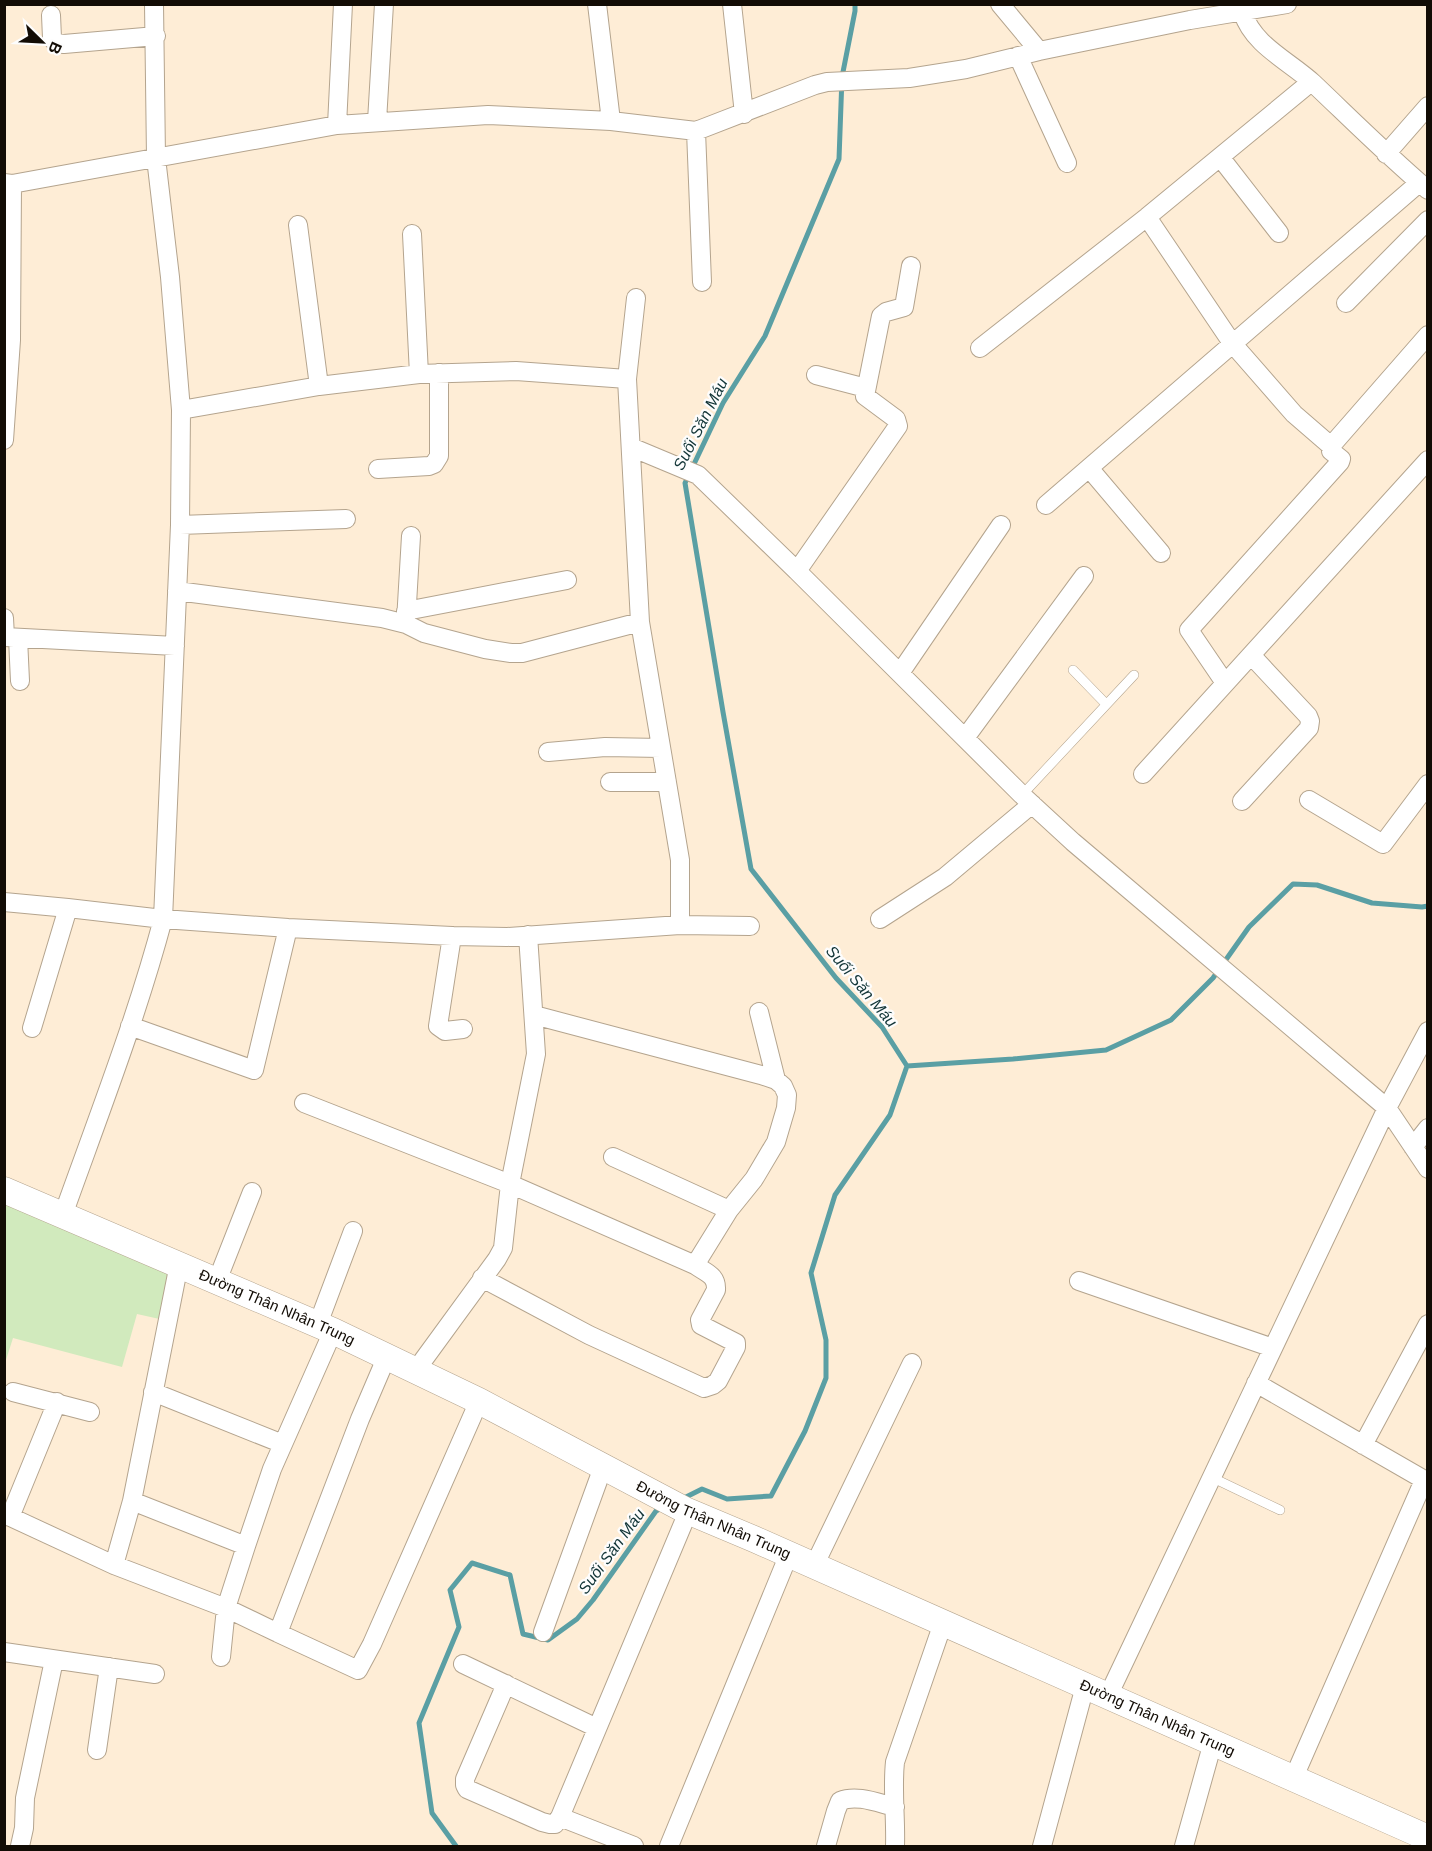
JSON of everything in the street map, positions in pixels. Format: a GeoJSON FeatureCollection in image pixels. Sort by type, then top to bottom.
{"type":"FeatureCollection","features":[{"type":"Feature","properties":{"kind":"street"},"geometry":{"type":"LineString","coordinates":[[63,1215],[151,964],[163,919],[180,525],[180,410],[170,277],[156,158],[154,4]]}},
{"type":"Feature","properties":{"kind":"street"},"geometry":{"type":"LineString","coordinates":[[337,125],[343,4]]}},
{"type":"Feature","properties":{"kind":"street"},"geometry":{"type":"LineString","coordinates":[[377,121],[384,4]]}},
{"type":"Feature","properties":{"kind":"street"},"geometry":{"type":"LineString","coordinates":[[597,4],[611,121]]}},
{"type":"Feature","properties":{"kind":"street"},"geometry":{"type":"LineString","coordinates":[[732,4],[744,114]]}},
{"type":"Feature","properties":{"kind":"street"},"geometry":{"type":"LineString","coordinates":[[1000,4],[1039,51]]}},
{"type":"Feature","properties":{"kind":"street"},"geometry":{"type":"LineString","coordinates":[[4,440],[11,340],[8,184],[337,125],[377,121],[488,115],[611,121],[696,131],[827,82],[909,78],[966,69],[1189,12],[1243,12],[1287,4]]}},
{"type":"Feature","properties":{"kind":"street"},"geometry":{"type":"LineString","coordinates":[[1046,505],[1232,343],[1423,187],[1311,82],[1264,44],[1247,25],[1243,12]]}},
{"type":"Feature","properties":{"kind":"street"},"geometry":{"type":"LineString","coordinates":[[51,15],[52,38],[56,43],[156,36]]}},
{"type":"Feature","properties":{"kind":"street"},"geometry":{"type":"LineString","coordinates":[[1018,56],[1067,164]]}},
{"type":"Feature","properties":{"kind":"street"},"geometry":{"type":"LineString","coordinates":[[980,348],[1147,217],[1311,82]]}},
{"type":"Feature","properties":{"kind":"street"},"geometry":{"type":"LineString","coordinates":[[1386,154],[1428,106]]}},
{"type":"Feature","properties":{"kind":"street"},"geometry":{"type":"LineString","coordinates":[[696,131],[702,282]]}},
{"type":"Feature","properties":{"kind":"street"},"geometry":{"type":"LineString","coordinates":[[1220,157],[1279,233]]}},
{"type":"Feature","properties":{"kind":"street"},"geometry":{"type":"LineString","coordinates":[[1147,217],[1232,343],[1294,414],[1331,446],[1331,451],[1341,459],[1189,630],[1225,683]]}},
{"type":"Feature","properties":{"kind":"street"},"geometry":{"type":"LineString","coordinates":[[1346,303],[1428,220]]}},
{"type":"Feature","properties":{"kind":"street"},"geometry":{"type":"LineString","coordinates":[[298,225],[319,386]]}},
{"type":"Feature","properties":{"kind":"street"},"geometry":{"type":"LineString","coordinates":[[412,234],[419,374]]}},
{"type":"Feature","properties":{"kind":"street"},"geometry":{"type":"LineString","coordinates":[[797,571],[898,426],[896,419],[865,396],[881,316],[886,312],[904,307],[911,266]]}},
{"type":"Feature","properties":{"kind":"street"},"geometry":{"type":"LineString","coordinates":[[636,298],[627,379],[640,622],[680,860],[680,925]]}},
{"type":"Feature","properties":{"kind":"street"},"geometry":{"type":"LineString","coordinates":[[1331,446],[1428,335]]}},
{"type":"Feature","properties":{"kind":"street"},"geometry":{"type":"LineString","coordinates":[[180,410],[319,386],[419,374],[516,371],[627,379]]}},
{"type":"Feature","properties":{"kind":"street"},"geometry":{"type":"LineString","coordinates":[[378,469],[429,466],[436,461],[439,456],[439,373]]}},
{"type":"Feature","properties":{"kind":"street"},"geometry":{"type":"LineString","coordinates":[[816,375],[866,388]]}},
{"type":"Feature","properties":{"kind":"street"},"geometry":{"type":"LineString","coordinates":[[631,447],[690,471],[797,571],[1073,842],[1387,1108],[1428,1169]]}},
{"type":"Feature","properties":{"kind":"street"},"geometry":{"type":"LineString","coordinates":[[1143,774],[1428,460]]}},
{"type":"Feature","properties":{"kind":"street"},"geometry":{"type":"LineString","coordinates":[[1089,468],[1161,554]]}},
{"type":"Feature","properties":{"kind":"street"},"geometry":{"type":"LineString","coordinates":[[180,525],[346,519]]}},
{"type":"Feature","properties":{"kind":"street"},"geometry":{"type":"LineString","coordinates":[[900,673],[1001,525]]}},
{"type":"Feature","properties":{"kind":"street"},"geometry":{"type":"LineString","coordinates":[[406,618],[411,536]]}},
{"type":"Feature","properties":{"kind":"street"},"geometry":{"type":"LineString","coordinates":[[965,738],[1084,576]]}},
{"type":"Feature","properties":{"kind":"street"},"geometry":{"type":"LineString","coordinates":[[177,591],[382,618],[406,618],[567,580]]}},
{"type":"Feature","properties":{"kind":"street"},"geometry":{"type":"LineString","coordinates":[[4,618],[4,637],[175,646]]}},
{"type":"Feature","properties":{"kind":"street"},"geometry":{"type":"LineString","coordinates":[[406,618],[424,633],[512,654],[640,622]]}},
{"type":"Feature","properties":{"kind":"street"},"geometry":{"type":"LineString","coordinates":[[18,638],[20,681]]}},
{"type":"Feature","properties":{"kind":"street"},"geometry":{"type":"LineString","coordinates":[[1242,801],[1309,728],[1310,722],[1308,716],[1251,655]]}},
{"type":"Feature","properties":{"kind":"street"},"geometry":{"type":"LineString","coordinates":[[548,752],[605,747],[661,748]]}},
{"type":"Feature","properties":{"kind":"street"},"geometry":{"type":"LineString","coordinates":[[610,782],[667,782]]}},
{"type":"Feature","properties":{"kind":"street"},"geometry":{"type":"LineString","coordinates":[[1309,800],[1383,844],[1428,784]]}},
{"type":"Feature","properties":{"kind":"street"},"geometry":{"type":"LineString","coordinates":[[880,920],[945,877],[1027,799]]}},
{"type":"Feature","properties":{"kind":"street"},"geometry":{"type":"LineString","coordinates":[[4,902],[163,919],[452,936],[507,937],[680,925],[750,926]]}},
{"type":"Feature","properties":{"kind":"street"},"geometry":{"type":"LineString","coordinates":[[33,1028],[68,908]]}},
{"type":"Feature","properties":{"kind":"street"},"geometry":{"type":"LineString","coordinates":[[130,1026],[254,1070],[288,928]]}},
{"type":"Feature","properties":{"kind":"street"},"geometry":{"type":"LineString","coordinates":[[416,1370],[503,1248],[510,1184],[536,1054],[528,935]]}},
{"type":"Feature","properties":{"kind":"street"},"geometry":{"type":"LineString","coordinates":[[452,936],[438,1026],[446,1031],[463,1029]]}},
{"type":"Feature","properties":{"kind":"street"},"geometry":{"type":"LineString","coordinates":[[759,1012],[776,1080]]}},
{"type":"Feature","properties":{"kind":"street"},"geometry":{"type":"LineString","coordinates":[[534,1015],[761,1074],[776,1080],[783,1086],[787,1095],[786,1108],[776,1142],[754,1179],[729,1210],[695,1265]]}},
{"type":"Feature","properties":{"kind":"street"},"geometry":{"type":"LineString","coordinates":[[1042,1846],[1096,1691],[1211,1478],[1387,1108],[1428,1031]]}},
{"type":"Feature","properties":{"kind":"street"},"geometry":{"type":"LineString","coordinates":[[304,1103],[510,1184],[695,1265],[715,1279],[716,1285],[716,1290],[700,1320],[701,1325],[736,1343],[734,1352],[718,1381],[704,1388],[589,1335],[483,1278]]}},
{"type":"Feature","properties":{"kind":"street"},"geometry":{"type":"LineString","coordinates":[[1413,1147],[1428,1128]]}},
{"type":"Feature","properties":{"kind":"street"},"geometry":{"type":"LineString","coordinates":[[613,1157],[729,1210]]}},
{"type":"Feature","properties":{"kind":"street","name":"Đường Thân Nhân Trung"},"geometry":{"type":"LineString","coordinates":[[4,1190],[326,1327],[479,1401],[686,1511],[789,1554],[1428,1838]]}},
{"type":"Feature","properties":{"kind":"street"},"geometry":{"type":"LineString","coordinates":[[217,1281],[252,1192]]}},
{"type":"Feature","properties":{"kind":"street"},"geometry":{"type":"LineString","coordinates":[[221,1656],[226,1608],[246,1546],[326,1327],[353,1231]]}},
{"type":"Feature","properties":{"kind":"street"},"geometry":{"type":"LineString","coordinates":[[114,1565],[132,1501],[179,1264]]}},
{"type":"Feature","properties":{"kind":"street"},"geometry":{"type":"LineString","coordinates":[[1079,1281],[1273,1348]]}},
{"type":"Feature","properties":{"kind":"street"},"geometry":{"type":"LineString","coordinates":[[1363,1445],[1428,1324]]}},
{"type":"Feature","properties":{"kind":"street"},"geometry":{"type":"LineString","coordinates":[[278,1633],[360,1419],[387,1356]]}},
{"type":"Feature","properties":{"kind":"street"},"geometry":{"type":"LineString","coordinates":[[814,1566],[912,1363]]}},
{"type":"Feature","properties":{"kind":"street"},"geometry":{"type":"LineString","coordinates":[[1256,1383],[1426,1481],[1294,1777]]}},
{"type":"Feature","properties":{"kind":"street"},"geometry":{"type":"LineString","coordinates":[[13,1392],[90,1412]]}},
{"type":"Feature","properties":{"kind":"street"},"geometry":{"type":"LineString","coordinates":[[153,1392],[283,1444]]}},
{"type":"Feature","properties":{"kind":"street"},"geometry":{"type":"LineString","coordinates":[[57,1402],[7,1515],[114,1565],[226,1608],[358,1670],[372,1644],[479,1401]]}},
{"type":"Feature","properties":{"kind":"street"},"geometry":{"type":"LineString","coordinates":[[543,1632],[603,1467]]}},
{"type":"Feature","properties":{"kind":"street"},"geometry":{"type":"LineString","coordinates":[[132,1501],[246,1546]]}},
{"type":"Feature","properties":{"kind":"street"},"geometry":{"type":"LineString","coordinates":[[506,1684],[465,1779],[465,1785],[467,1790],[542,1822],[555,1824],[560,1817],[686,1511]]}},
{"type":"Feature","properties":{"kind":"street"},"geometry":{"type":"LineString","coordinates":[[669,1846],[789,1554]]}},
{"type":"Feature","properties":{"kind":"street"},"geometry":{"type":"LineString","coordinates":[[895,1846],[893,1785],[895,1762],[943,1623]]}},
{"type":"Feature","properties":{"kind":"street"},"geometry":{"type":"LineString","coordinates":[[4,1652],[155,1674]]}},
{"type":"Feature","properties":{"kind":"street"},"geometry":{"type":"LineString","coordinates":[[20,1846],[24,1828],[25,1798],[54,1660]]}},
{"type":"Feature","properties":{"kind":"street"},"geometry":{"type":"LineString","coordinates":[[463,1664],[597,1728]]}},
{"type":"Feature","properties":{"kind":"street"},"geometry":{"type":"LineString","coordinates":[[97,1750],[109,1667]]}},
{"type":"Feature","properties":{"kind":"street"},"geometry":{"type":"LineString","coordinates":[[1184,1846],[1213,1742]]}},
{"type":"Feature","properties":{"kind":"street"},"geometry":{"type":"LineString","coordinates":[[826,1846],[840,1801],[858,1798],[895,1807]]}},
{"type":"Feature","properties":{"kind":"street"},"geometry":{"type":"LineString","coordinates":[[560,1817],[634,1846]]}},
{"type":"Feature","properties":{"kind":"lane"},"geometry":{"type":"LineString","coordinates":[[1073,670],[1106,704]]}},
{"type":"Feature","properties":{"kind":"lane"},"geometry":{"type":"LineString","coordinates":[[1027,799],[1106,704],[1134,675]]}},
{"type":"Feature","properties":{"kind":"lane"},"geometry":{"type":"LineString","coordinates":[[1211,1478],[1280,1510]]}},
{"type":"Feature","properties":{"kind":"green space"},"geometry":{"type":"Polygon","coordinates":[[[5,1200],[170,1271],[164,1320],[137,1314],[122,1367],[13,1338],[5,1363],[5,1200]]]}},
{"type":"Feature","properties":{"kind":"waterway","name":"Suối Săn Máu"},"geometry":{"type":"LineString","coordinates":[[680,1500],[702,1489],[727,1499],[771,1496],[805,1431],[826,1378],[826,1340],[811,1273],[835,1195],[890,1115],[907,1066],[882,1027],[836,978],[751,869],[685,483],[723,403],[765,336],[839,159],[842,77],[855,4]]}},
{"type":"Feature","properties":{"kind":"waterway"},"geometry":{"type":"LineString","coordinates":[[907,1066],[1106,1050],[1171,1020],[1213,978],[1249,927],[1293,884],[1317,885],[1372,903],[1428,906]]}},
{"type":"Feature","properties":{"kind":"waterway","name":"Suối Săn Máu"},"geometry":{"type":"LineString","coordinates":[[456,1846],[432,1813],[419,1723],[459,1627],[450,1590],[472,1563],[510,1575],[523,1634],[548,1640],[577,1619],[656,1511],[664,1507]]}}]}
